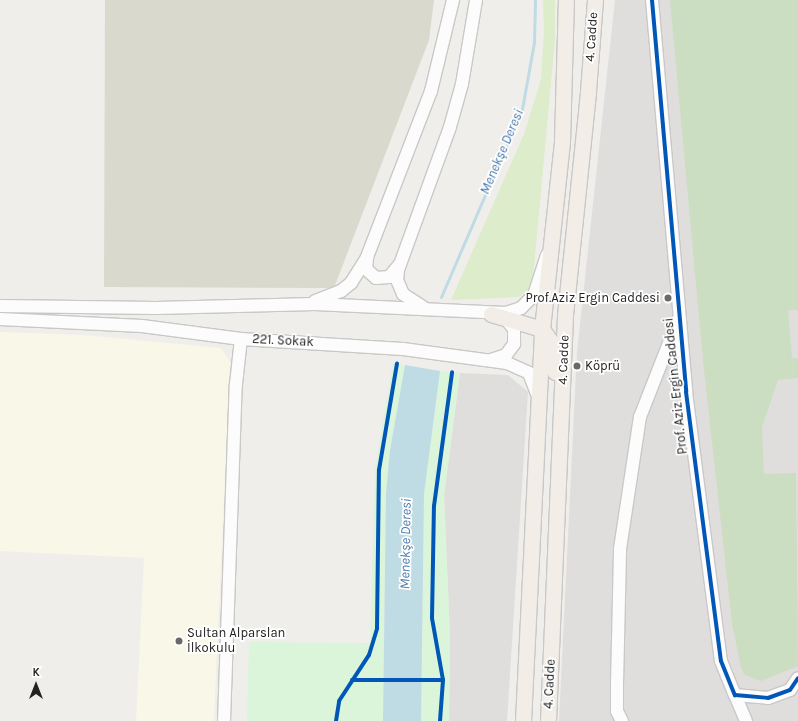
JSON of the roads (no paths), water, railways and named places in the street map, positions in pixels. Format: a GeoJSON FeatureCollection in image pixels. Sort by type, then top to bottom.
{"type":"FeatureCollection","features":[{"type":"Feature","properties":{"kind":"main road","name":"4. Cadde"},"geometry":{"type":"LineString","coordinates":[[523,721],[542,329],[562,141],[566,0]]}},
{"type":"Feature","properties":{"kind":"main road","name":"4. Cadde"},"geometry":{"type":"LineString","coordinates":[[548,721],[566,315],[590,77],[595,0]]}},
{"type":"Feature","properties":{"kind":"main road"},"geometry":{"type":"LineString","coordinates":[[590,77],[605,0]]}},
{"type":"Feature","properties":{"kind":"main road"},"geometry":{"type":"LineString","coordinates":[[491,314],[542,329],[553,345],[561,419]]}},
{"type":"Feature","properties":{"kind":"street"},"geometry":{"type":"LineString","coordinates":[[303,304],[341,291],[359,273],[367,257],[431,92],[453,0]]}},
{"type":"Feature","properties":{"kind":"street"},"geometry":{"type":"LineString","coordinates":[[434,310],[415,304],[403,294],[397,280],[399,265],[450,127],[462,84],[476,0]]}},
{"type":"Feature","properties":{"kind":"street","name":"Prof. Aziz Ergin Caddesi"},"geometry":{"type":"LineString","coordinates":[[652,0],[678,319],[721,661],[746,721]]}},
{"type":"Feature","properties":{"kind":"street"},"geometry":{"type":"LineString","coordinates":[[0,306],[156,308],[303,304],[491,314],[506,313],[524,306],[534,295],[549,252]]}},
{"type":"Feature","properties":{"kind":"street"},"geometry":{"type":"LineString","coordinates":[[367,257],[366,269],[376,278],[389,277],[399,265]]}},
{"type":"Feature","properties":{"kind":"street","name":"221. Sokak"},"geometry":{"type":"LineString","coordinates":[[0,319],[142,326],[241,339],[367,346],[507,362],[529,373],[538,405]]}},
{"type":"Feature","properties":{"kind":"street"},"geometry":{"type":"LineString","coordinates":[[490,360],[506,355],[514,344],[514,330],[506,319]]}},
{"type":"Feature","properties":{"kind":"street"},"geometry":{"type":"LineString","coordinates":[[622,721],[617,712],[620,549],[640,418],[678,319]]}},
{"type":"Feature","properties":{"kind":"street"},"geometry":{"type":"LineString","coordinates":[[224,721],[236,384],[241,339]]}},
{"type":"Feature","properties":{"kind":"street"},"geometry":{"type":"LineString","coordinates":[[735,695],[768,698],[790,690],[798,678]]}},
{"type":"Feature","properties":{"kind":"water"},"geometry":{"type":"Polygon","coordinates":[[[405,365],[440,371],[424,494],[421,721],[383,721],[386,493],[390,450],[405,365]]]}},
{"type":"Feature","properties":{"kind":"waterway","name":"Menekşe Deresi"},"geometry":{"type":"LineString","coordinates":[[441,297],[522,109],[534,42],[535,0]]}},
{"type":"Feature","properties":{"kind":"place","name":"Prof.Aziz Ergin Caddesi"},"geometry":{"type":"Point","coordinates":[668,298]}},
{"type":"Feature","properties":{"kind":"place","name":"Köprü"},"geometry":{"type":"Point","coordinates":[577,366]}},
{"type":"Feature","properties":{"kind":"place","name":"Sultan Alparslan İlkokulu"},"geometry":{"type":"Point","coordinates":[179,641]}}]}
